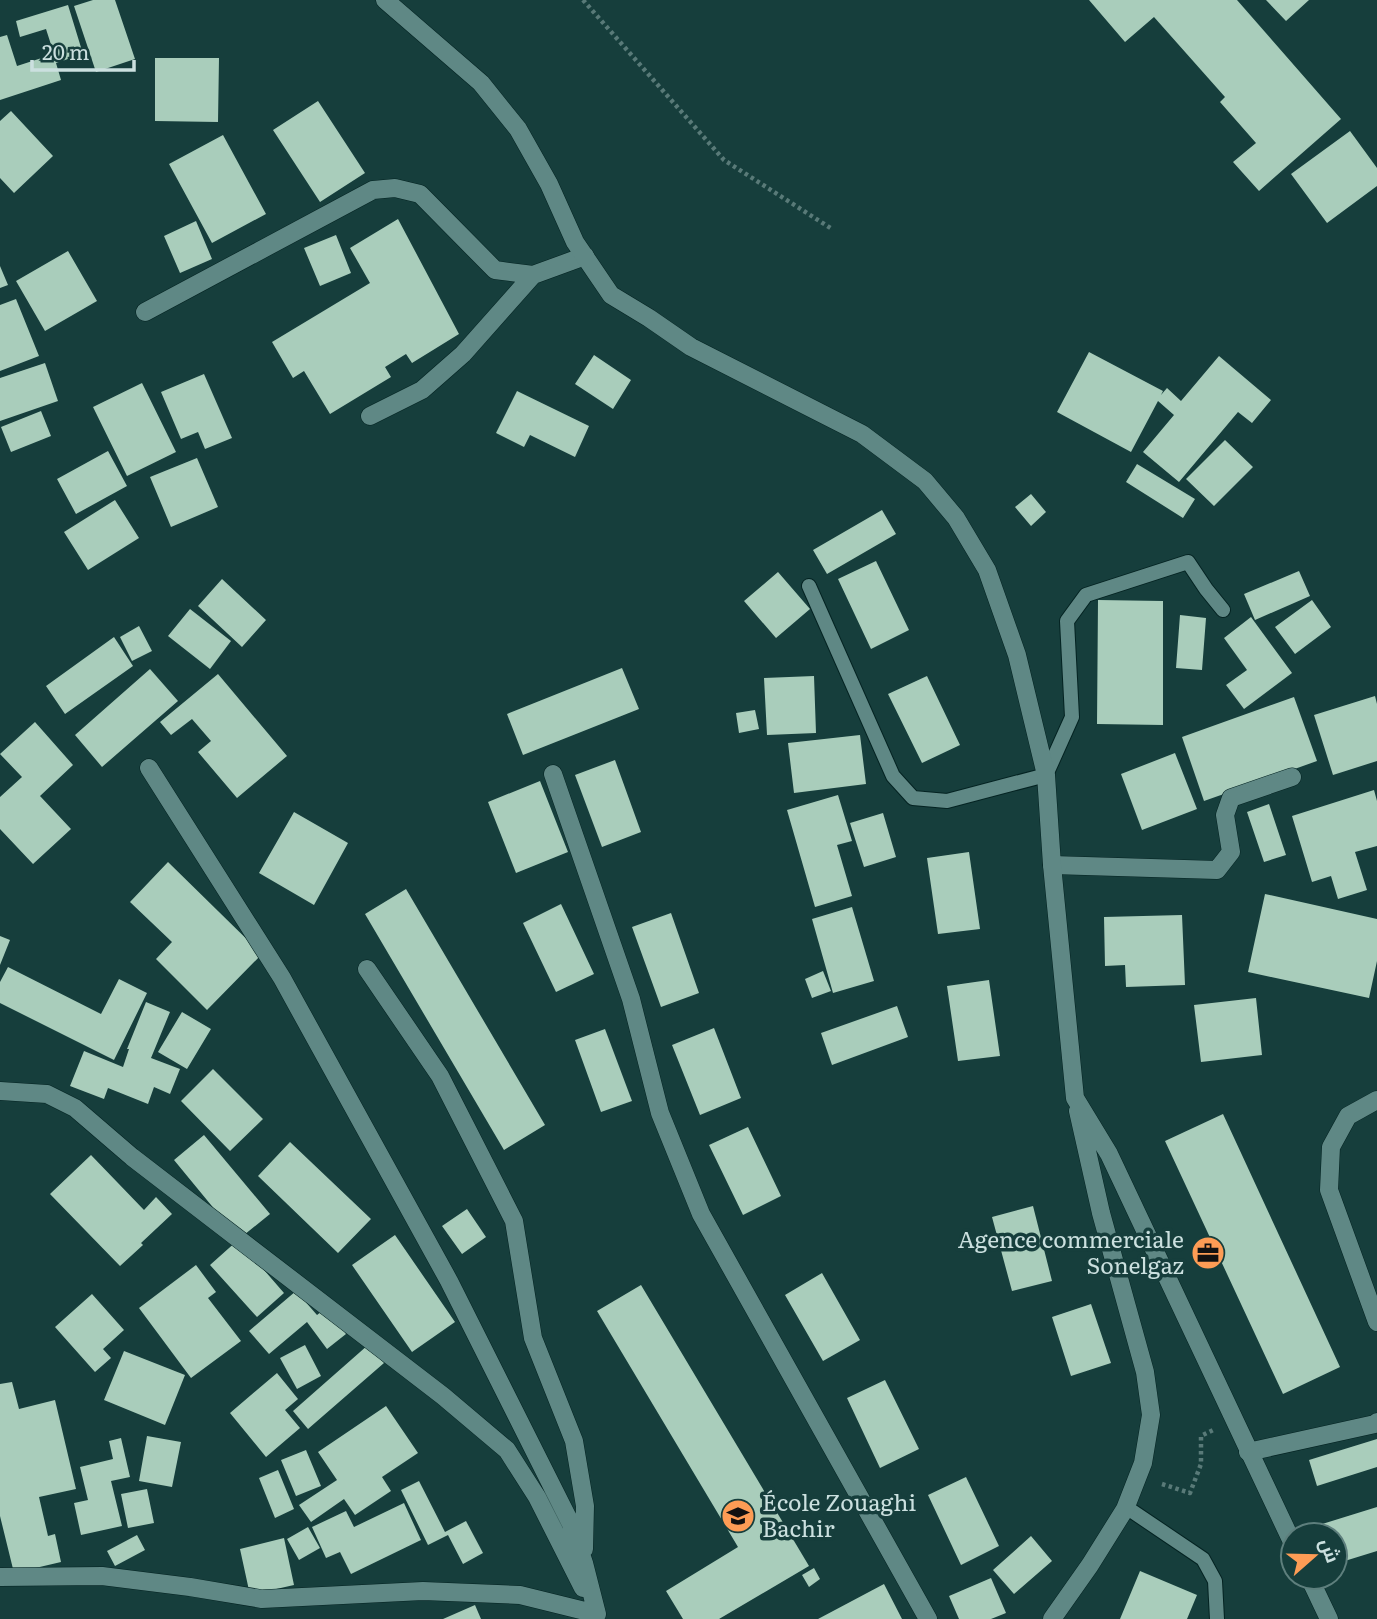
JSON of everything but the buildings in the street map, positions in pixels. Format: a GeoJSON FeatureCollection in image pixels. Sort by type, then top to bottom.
{"type":"FeatureCollection","features":[{"type":"Feature","properties":{"kind":"street"},"geometry":{"type":"LineString","coordinates":[[385,0],[481,83],[518,129],[549,184],[575,242],[611,295],[691,347],[862,435],[925,481],[956,518],[987,570],[1017,655],[1046,775],[1075,1098],[1101,1213],[1145,1372],[1151,1415],[1143,1463],[1126,1507],[1052,1619]]}},
{"type":"Feature","properties":{"kind":"street"},"geometry":{"type":"LineString","coordinates":[[145,312],[373,190],[395,188],[420,194],[495,270],[533,275],[585,257]]}},
{"type":"Feature","properties":{"kind":"street"},"geometry":{"type":"LineString","coordinates":[[370,416],[422,390],[463,354],[533,275]]}},
{"type":"Feature","properties":{"kind":"street"},"geometry":{"type":"LineString","coordinates":[[149,768],[282,978],[449,1281],[571,1524],[598,1617]]}},
{"type":"Feature","properties":{"kind":"street"},"geometry":{"type":"LineString","coordinates":[[553,775],[631,999],[660,1113],[701,1214],[928,1619]]}},
{"type":"Feature","properties":{"kind":"street"},"geometry":{"type":"LineString","coordinates":[[1052,865],[1217,870],[1231,852],[1224,815],[1231,798],[1292,777]]}},
{"type":"Feature","properties":{"kind":"street"},"geometry":{"type":"LineString","coordinates":[[367,969],[440,1076],[514,1221],[533,1338],[574,1441],[585,1506],[584,1563]]}},
{"type":"Feature","properties":{"kind":"street"},"geometry":{"type":"LineString","coordinates":[[0,1091],[47,1094],[75,1108],[132,1157],[443,1396],[507,1450],[537,1497],[598,1617]]}},
{"type":"Feature","properties":{"kind":"street"},"geometry":{"type":"LineString","coordinates":[[1075,1098],[1109,1154],[1282,1521]]}},
{"type":"Feature","properties":{"kind":"street"},"geometry":{"type":"LineString","coordinates":[[1377,1100],[1348,1116],[1331,1147],[1329,1190],[1377,1322]]}},
{"type":"Feature","properties":{"kind":"street"},"geometry":{"type":"LineString","coordinates":[[1248,1451],[1377,1422]]}},
{"type":"Feature","properties":{"kind":"street"},"geometry":{"type":"LineString","coordinates":[[0,1577],[102,1576],[262,1599],[423,1591],[520,1595],[598,1617]]}},
{"type":"Feature","properties":{"kind":"street"},"geometry":{"type":"LineString","coordinates":[[1316,1591],[1329,1619]]}},
{"type":"Feature","properties":{"kind":"lane"},"geometry":{"type":"LineString","coordinates":[[809,586],[893,776],[913,798],[947,801],[1046,775],[1072,717],[1067,621],[1086,595],[1188,562],[1223,610]]}},
{"type":"Feature","properties":{"kind":"lane"},"geometry":{"type":"LineString","coordinates":[[1126,1507],[1203,1559],[1215,1581],[1217,1619]]}},
{"type":"Feature","properties":{"kind":"path"},"geometry":{"type":"LineString","coordinates":[[583,0],[724,160],[832,229]]}},
{"type":"Feature","properties":{"kind":"path"},"geometry":{"type":"LineString","coordinates":[[1161,1483],[1190,1493],[1201,1464],[1200,1436],[1216,1428]]}},
{"type":"Feature","properties":{"kind":"place","name":"Agence commerciale Sonelgaz"},"geometry":{"type":"Point","coordinates":[1208,1253]}},
{"type":"Feature","properties":{"kind":"place","name":"École Zouaghi Bachir"},"geometry":{"type":"Point","coordinates":[738,1516]}}]}
